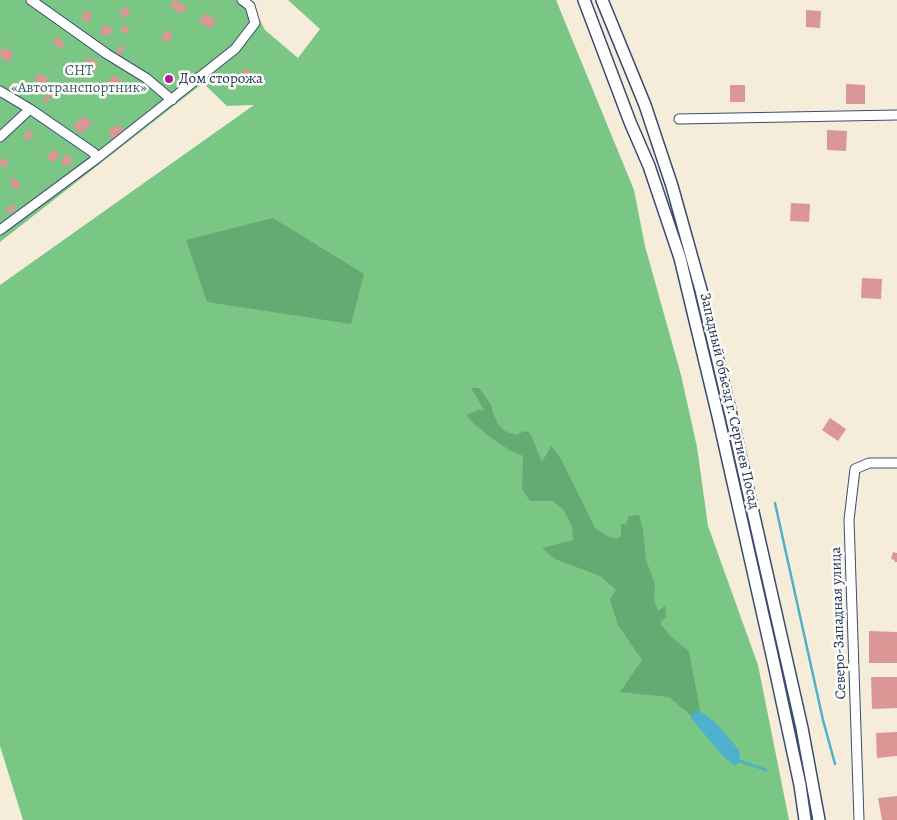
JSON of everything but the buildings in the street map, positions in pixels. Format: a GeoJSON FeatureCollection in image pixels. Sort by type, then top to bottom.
{"type":"FeatureCollection","features":[{"type":"Feature","properties":{"kind":"main road","name":"Западный объезд г. Сергиев Посад"},"geometry":{"type":"LineString","coordinates":[[584,0],[648,166],[680,258],[718,416],[765,627],[800,785],[805,820]]}},
{"type":"Feature","properties":{"kind":"main road","name":"Западный объезд г. Сергиев Посад"},"geometry":{"type":"LineString","coordinates":[[602,0],[645,105],[672,186],[701,290],[802,728],[819,820]]}},
{"type":"Feature","properties":{"kind":"street"},"geometry":{"type":"LineString","coordinates":[[31,0],[107,54],[146,78],[172,100]]}},
{"type":"Feature","properties":{"kind":"street"},"geometry":{"type":"LineString","coordinates":[[0,230],[96,159],[235,49],[255,23],[250,6],[242,0]]}},
{"type":"Feature","properties":{"kind":"street"},"geometry":{"type":"LineString","coordinates":[[0,91],[94,153],[96,159]]}},
{"type":"Feature","properties":{"kind":"street"},"geometry":{"type":"LineString","coordinates":[[0,137],[30,109]]}},
{"type":"Feature","properties":{"kind":"street"},"geometry":{"type":"LineString","coordinates":[[679,119],[897,115]]}},
{"type":"Feature","properties":{"kind":"street","name":"Северо-Западная улица"},"geometry":{"type":"LineString","coordinates":[[859,820],[849,520],[855,469],[869,463],[897,463]]}},
{"type":"Feature","properties":{"kind":"green space","name":"СНТ «Автотранспортник»"},"geometry":{"type":"Polygon","coordinates":[[[0,0],[249,0],[265,30],[298,58],[320,29],[288,0],[556,0],[634,190],[645,246],[681,375],[697,447],[708,526],[758,665],[789,820],[23,820],[0,746],[0,285],[254,105],[227,106],[203,83],[0,242],[0,0]]]}},
{"type":"Feature","properties":{"kind":"green space"},"geometry":{"type":"Polygon","coordinates":[[[273,218],[364,274],[351,324],[207,302],[186,240],[273,218]]]}},
{"type":"Feature","properties":{"kind":"green space"},"geometry":{"type":"Polygon","coordinates":[[[471,388],[479,388],[490,403],[498,424],[505,431],[516,435],[525,431],[530,433],[542,462],[551,446],[560,457],[595,528],[607,536],[616,539],[621,536],[621,524],[626,524],[629,516],[639,515],[643,530],[646,560],[655,584],[654,600],[658,611],[665,606],[666,617],[660,623],[671,637],[689,651],[703,726],[669,697],[620,692],[642,660],[618,625],[610,600],[616,590],[600,576],[555,559],[542,548],[573,540],[572,526],[563,509],[552,501],[530,501],[522,489],[523,456],[511,451],[493,439],[466,415],[484,410],[471,388]]]}},
{"type":"Feature","properties":{"kind":"water"},"geometry":{"type":"Polygon","coordinates":[[[698,710],[715,722],[739,750],[740,761],[735,766],[723,756],[690,717],[698,710]]]}},
{"type":"Feature","properties":{"kind":"waterway"},"geometry":{"type":"LineString","coordinates":[[775,503],[823,720],[835,764]]}},
{"type":"Feature","properties":{"kind":"waterway"},"geometry":{"type":"LineString","coordinates":[[740,761],[766,770]]}},
{"type":"Feature","properties":{"kind":"place","name":"Дом сторожа"},"geometry":{"type":"Point","coordinates":[169,79]}}]}
